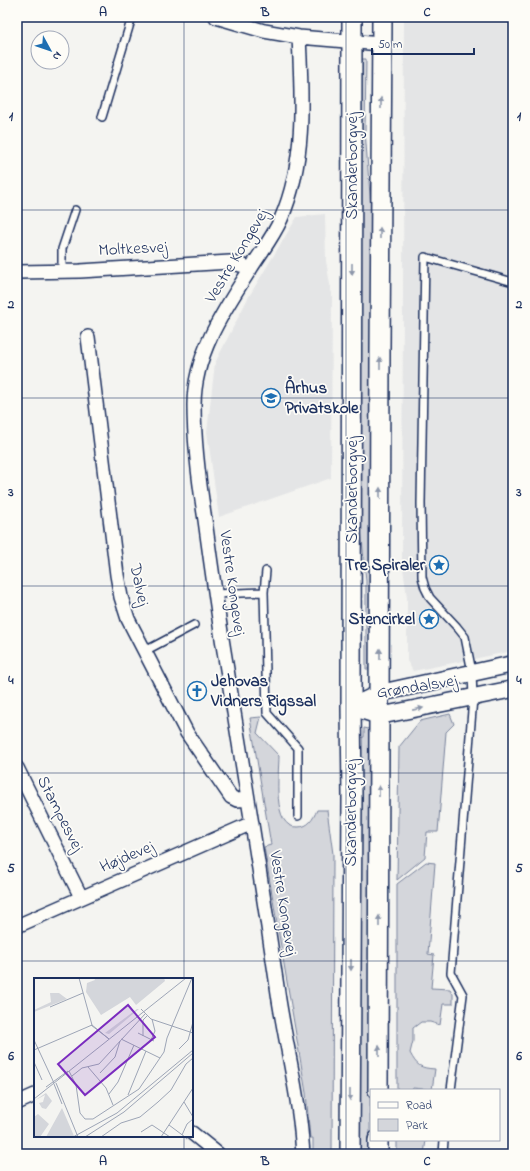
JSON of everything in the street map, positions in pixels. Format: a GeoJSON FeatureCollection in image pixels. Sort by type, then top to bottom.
{"type":"FeatureCollection","features":[{"type":"Feature","properties":{"kind":"main road","name":"Skanderborgvej"},"geometry":{"type":"LineString","coordinates":[[350,1154],[352,805],[352,17]]}},
{"type":"Feature","properties":{"kind":"main road","name":"Skanderborgvej"},"geometry":{"type":"LineString","coordinates":[[378,1089],[382,17]]}},
{"type":"Feature","properties":{"kind":"main road"},"geometry":{"type":"LineString","coordinates":[[378,1141],[378,1154]]}},
{"type":"Feature","properties":{"kind":"street"},"geometry":{"type":"LineString","coordinates":[[216,17],[264,31],[299,37],[381,44]]}},
{"type":"Feature","properties":{"kind":"street","name":"Vestre Kongevej"},"geometry":{"type":"LineString","coordinates":[[299,37],[301,88],[300,132],[297,168],[289,198],[280,221],[270,239],[211,333],[196,380],[194,404],[198,468],[215,594],[280,1007],[300,1115],[303,1154]]}},
{"type":"Feature","properties":{"kind":"street","name":"Moltkesvej"},"geometry":{"type":"LineString","coordinates":[[17,272],[230,262],[244,266],[250,270]]}},
{"type":"Feature","properties":{"kind":"street","name":"Dalvej"},"geometry":{"type":"LineString","coordinates":[[88,337],[117,575],[121,597],[128,619],[187,732],[232,797],[237,800],[248,799]]}},
{"type":"Feature","properties":{"kind":"street","name":"Grøndalsvej"},"geometry":{"type":"LineString","coordinates":[[351,707],[380,693],[513,664]]}},
{"type":"Feature","properties":{"kind":"street","name":"Grøndalsvej"},"geometry":{"type":"LineString","coordinates":[[351,707],[379,716],[513,689]]}},
{"type":"Feature","properties":{"kind":"street","name":"Stampesvej"},"geometry":{"type":"LineString","coordinates":[[17,768],[81,897]]}},
{"type":"Feature","properties":{"kind":"street","name":"Højdevej"},"geometry":{"type":"LineString","coordinates":[[17,926],[252,823]]}},
{"type":"Feature","properties":{"kind":"street"},"geometry":{"type":"LineString","coordinates":[[17,1103],[34,1095]]}},
{"type":"Feature","properties":{"kind":"street"},"geometry":{"type":"LineString","coordinates":[[193,1134],[218,1154]]}},
{"type":"Feature","properties":{"kind":"lane"},"geometry":{"type":"LineString","coordinates":[[102,117],[132,17]]}},
{"type":"Feature","properties":{"kind":"lane"},"geometry":{"type":"LineString","coordinates":[[62,271],[62,249],[75,210]]}},
{"type":"Feature","properties":{"kind":"lane"},"geometry":{"type":"LineString","coordinates":[[451,1089],[463,995],[451,973],[473,698],[472,672],[465,637],[458,627],[430,598],[422,577],[421,502],[425,257],[513,282]]}},
{"type":"Feature","properties":{"kind":"lane"},"geometry":{"type":"LineString","coordinates":[[266,571],[264,592],[267,713],[298,748],[298,816]]}},
{"type":"Feature","properties":{"kind":"lane"},"geometry":{"type":"LineString","coordinates":[[215,594],[264,592]]}},
{"type":"Feature","properties":{"kind":"lane"},"geometry":{"type":"LineString","coordinates":[[145,651],[194,626]]}},
{"type":"Feature","properties":{"kind":"lane"},"geometry":{"type":"LineString","coordinates":[[442,1154],[444,1141]]}},
{"type":"Feature","properties":{"kind":"shaded area"},"geometry":{"type":"Polygon","coordinates":[[[404,17],[513,17],[513,651],[413,671],[407,661],[407,598],[402,560],[404,17]]]}},
{"type":"Feature","properties":{"kind":"shaded area","name":"Århus Privatskole"},"geometry":{"type":"Polygon","coordinates":[[[325,214],[326,261],[332,296],[331,478],[219,517],[207,432],[215,363],[248,298],[297,217],[325,214]]]}},
{"type":"Feature","properties":{"kind":"green space"},"geometry":{"type":"Polygon","coordinates":[[[361,59],[366,59],[365,131],[372,221],[371,669],[366,669],[366,581],[360,518],[361,59]]]}},
{"type":"Feature","properties":{"kind":"green space"},"geometry":{"type":"Polygon","coordinates":[[[450,714],[454,724],[446,732],[438,832],[427,832],[425,857],[397,880],[399,747],[420,721],[450,714]]]}},
{"type":"Feature","properties":{"kind":"green space"},"geometry":{"type":"Polygon","coordinates":[[[261,717],[257,733],[279,756],[278,799],[280,810],[284,819],[289,825],[302,827],[310,822],[317,810],[327,810],[333,854],[332,1154],[313,1154],[313,1138],[310,1138],[306,1093],[264,847],[271,845],[250,718],[261,717]]]}},
{"type":"Feature","properties":{"kind":"green space"},"geometry":{"type":"Polygon","coordinates":[[[364,728],[369,729],[371,734],[370,1154],[359,1154],[359,738],[364,737],[364,728]]]}},
{"type":"Feature","properties":{"kind":"green space"},"geometry":{"type":"Polygon","coordinates":[[[426,862],[435,863],[428,954],[434,955],[431,988],[450,989],[453,994],[453,1004],[443,1004],[440,1025],[430,1022],[421,1022],[413,1028],[413,1041],[410,1053],[420,1066],[435,1069],[432,1089],[397,1089],[397,884],[426,862]]]}},
{"type":"Feature","properties":{"kind":"green space"},"geometry":{"type":"Polygon","coordinates":[[[397,1141],[426,1141],[424,1154],[397,1154],[397,1141]]]}},
{"type":"Feature","properties":{"kind":"place","name":"Århus Privatskole"},"geometry":{"type":"Point","coordinates":[271,398]}},
{"type":"Feature","properties":{"kind":"place","name":"Tre Spiraler"},"geometry":{"type":"Point","coordinates":[439,565]}},
{"type":"Feature","properties":{"kind":"place","name":"Stencirkel"},"geometry":{"type":"Point","coordinates":[429,619]}},
{"type":"Feature","properties":{"kind":"place","name":"Jehovas Vidners Rigssal"},"geometry":{"type":"Point","coordinates":[197,691]}}]}
